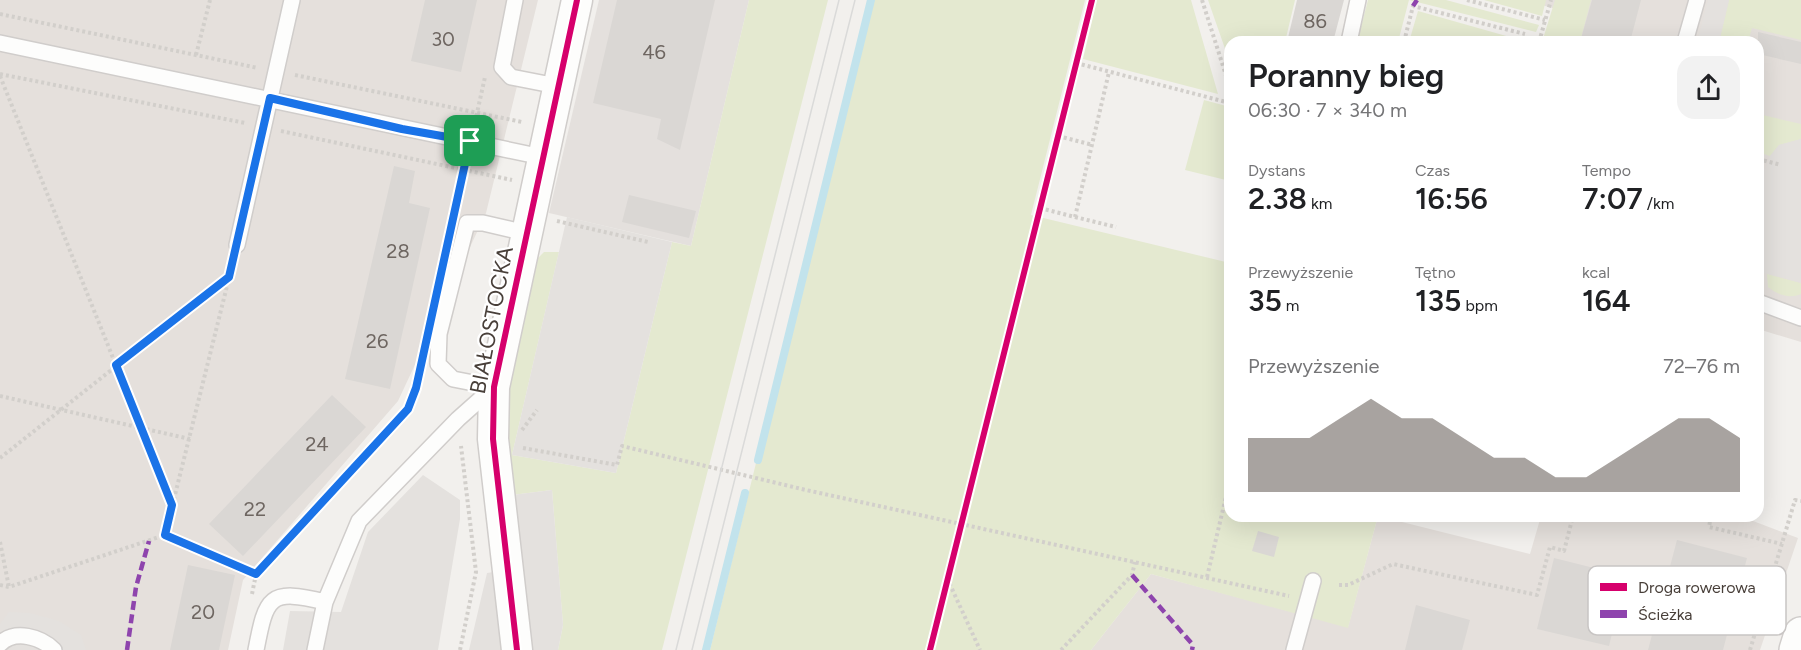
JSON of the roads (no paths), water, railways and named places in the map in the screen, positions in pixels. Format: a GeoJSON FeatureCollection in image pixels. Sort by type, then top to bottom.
{"type":"FeatureCollection","features":[{"type":"Feature","properties":{"kind":"street","name":"BIAŁOSTOCKA"},"geometry":{"type":"LineString","coordinates":[[517,650],[492,439],[494,387],[577,0]]}},
{"type":"Feature","properties":{"kind":"street"},"geometry":{"type":"LineString","coordinates":[[1796,650],[1801,634]]}},
{"type":"Feature","properties":{"kind":"lane"},"geometry":{"type":"LineString","coordinates":[[237,245],[291,0]]}},
{"type":"Feature","properties":{"kind":"lane"},"geometry":{"type":"LineString","coordinates":[[516,0],[502,67],[511,77],[557,86]]}},
{"type":"Feature","properties":{"kind":"lane"},"geometry":{"type":"LineString","coordinates":[[1350,36],[1358,0]]}},
{"type":"Feature","properties":{"kind":"lane"},"geometry":{"type":"LineString","coordinates":[[1687,36],[1697,0]]}},
{"type":"Feature","properties":{"kind":"lane"},"geometry":{"type":"LineString","coordinates":[[0,43],[542,157]]}},
{"type":"Feature","properties":{"kind":"lane"},"geometry":{"type":"LineString","coordinates":[[494,387],[453,379],[438,364],[439,334],[467,223],[528,224]]}},
{"type":"Feature","properties":{"kind":"lane"},"geometry":{"type":"LineString","coordinates":[[1764,304],[1801,318]]}},
{"type":"Feature","properties":{"kind":"lane"},"geometry":{"type":"LineString","coordinates":[[315,650],[325,602],[359,521],[458,420],[494,387]]}},
{"type":"Feature","properties":{"kind":"lane"},"geometry":{"type":"LineString","coordinates":[[1294,650],[1313,581]]}},
{"type":"Feature","properties":{"kind":"lane"},"geometry":{"type":"LineString","coordinates":[[256,650],[263,611],[276,598],[297,595],[325,602]]}},
{"type":"Feature","properties":{"kind":"lane"},"geometry":{"type":"LineString","coordinates":[[0,644],[18,636],[45,642],[54,650]]}},
{"type":"Feature","properties":{"kind":"waterway"},"geometry":{"type":"LineString","coordinates":[[758,460],[871,0]]}},
{"type":"Feature","properties":{"kind":"waterway"},"geometry":{"type":"LineString","coordinates":[[706,650],[745,493]]}},
{"type":"Feature","properties":{"kind":"tram line"},"geometry":{"type":"LineString","coordinates":[[676,650],[839,0]]}},
{"type":"Feature","properties":{"kind":"tram line"},"geometry":{"type":"LineString","coordinates":[[692,650],[855,0]]}}]}
